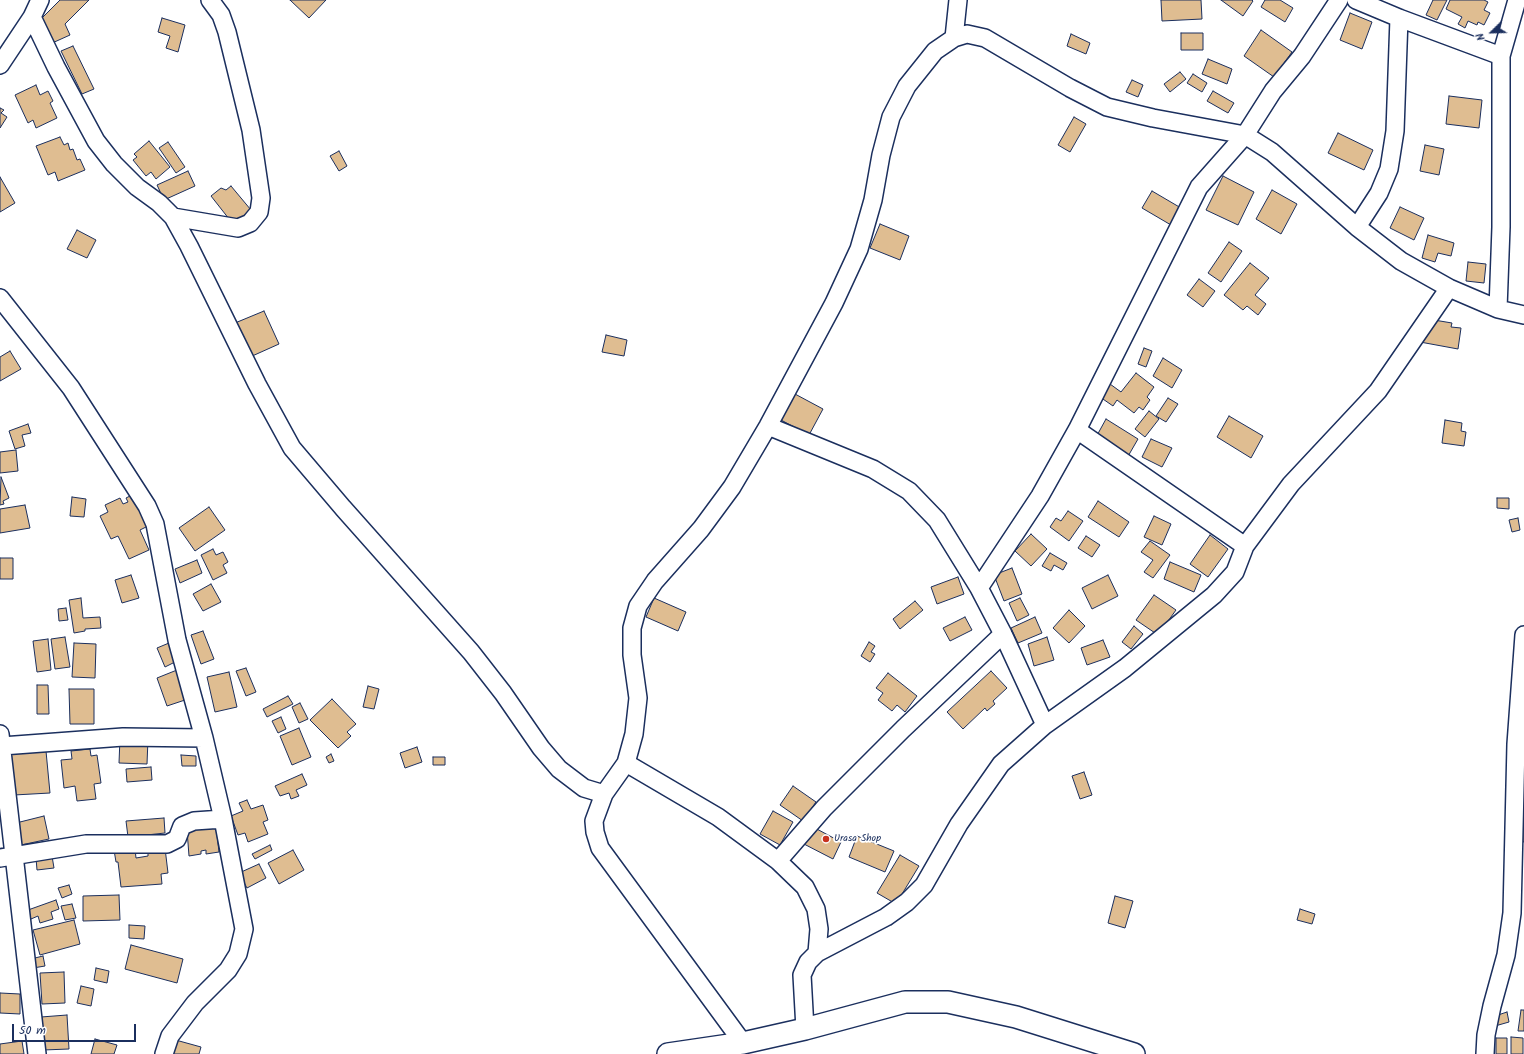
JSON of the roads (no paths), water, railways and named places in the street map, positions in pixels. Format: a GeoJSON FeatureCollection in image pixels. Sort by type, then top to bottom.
{"type":"FeatureCollection","features":[{"type":"Feature","properties":{"kind":"street"},"geometry":{"type":"LineString","coordinates":[[0,65],[32,17],[40,0]]}},
{"type":"Feature","properties":{"kind":"street"},"geometry":{"type":"LineString","coordinates":[[172,217],[238,228],[250,223],[259,212],[261,198],[251,130],[227,32],[221,15],[210,0]]}},
{"type":"Feature","properties":{"kind":"street"},"geometry":{"type":"LineString","coordinates":[[954,38],[958,0]]}},
{"type":"Feature","properties":{"kind":"street"},"geometry":{"type":"LineString","coordinates":[[979,588],[1040,496],[1077,430],[1199,187],[1245,135],[1273,91],[1302,56],[1339,0]]}},
{"type":"Feature","properties":{"kind":"street"},"geometry":{"type":"LineString","coordinates":[[1356,0],[1399,18],[1501,56]]}},
{"type":"Feature","properties":{"kind":"street"},"geometry":{"type":"LineString","coordinates":[[1498,309],[1501,227],[1501,56],[1517,0]]}},
{"type":"Feature","properties":{"kind":"street"},"geometry":{"type":"LineString","coordinates":[[32,17],[56,67],[96,141],[114,164],[137,188],[159,203],[172,217],[189,246],[256,384],[292,448],[343,508],[471,652],[503,693],[541,748],[559,769],[584,788],[604,794]]}},
{"type":"Feature","properties":{"kind":"street"},"geometry":{"type":"LineString","coordinates":[[1357,227],[1379,193],[1389,169],[1395,131],[1399,18]]}},
{"type":"Feature","properties":{"kind":"street"},"geometry":{"type":"LineString","coordinates":[[743,1043],[600,848],[594,832],[594,821],[604,794],[626,763],[634,734],[638,698],[632,655],[632,628],[638,606],[656,581],[701,529],[732,487],[768,426],[834,303],[859,248],[873,200],[881,156],[891,117],[907,86],[935,51],[954,38],[968,34],[985,38],[1070,88],[1107,107],[1153,118],[1245,135],[1272,152],[1357,227],[1401,261],[1449,288],[1498,309],[1524,315]]}},
{"type":"Feature","properties":{"kind":"street"},"geometry":{"type":"LineString","coordinates":[[804,1029],[802,975],[808,962],[817,953],[886,917],[907,902],[924,885],[959,824],[1001,764],[1045,725],[1125,668],[1214,595],[1235,572],[1246,546],[1291,484],[1378,391],[1449,288]]}},
{"type":"Feature","properties":{"kind":"street"},"geometry":{"type":"LineString","coordinates":[[0,298],[71,388],[147,506],[155,524],[177,640],[204,738],[223,819],[244,929],[238,954],[228,970],[194,1003],[170,1036],[164,1054]]}},
{"type":"Feature","properties":{"kind":"street"},"geometry":{"type":"LineString","coordinates":[[768,426],[873,469],[909,491],[937,520],[979,588],[1003,634],[1045,725]]}},
{"type":"Feature","properties":{"kind":"street"},"geometry":{"type":"LineString","coordinates":[[1077,430],[1246,546]]}},
{"type":"Feature","properties":{"kind":"street"},"geometry":{"type":"LineString","coordinates":[[778,860],[824,808],[903,729],[1003,634]]}},
{"type":"Feature","properties":{"kind":"street"},"geometry":{"type":"LineString","coordinates":[[1486,1054],[1489,1020],[1506,955],[1512,913],[1516,744],[1524,635]]}},
{"type":"Feature","properties":{"kind":"street"},"geometry":{"type":"LineString","coordinates":[[37,1054],[7,857],[1,740],[123,737],[204,738]]}},
{"type":"Feature","properties":{"kind":"street"},"geometry":{"type":"LineString","coordinates":[[626,763],[718,817],[778,860],[805,887],[816,909],[819,929],[817,953]]}},
{"type":"Feature","properties":{"kind":"street"},"geometry":{"type":"LineString","coordinates":[[7,857],[86,844],[167,844],[177,840],[182,826],[194,821],[223,819]]}},
{"type":"Feature","properties":{"kind":"street"},"geometry":{"type":"LineString","coordinates":[[668,1054],[743,1043],[804,1029],[905,1002],[948,1002],[1016,1017],[1134,1054]]}},
{"type":"Feature","properties":{"kind":"place","name":"Urasa Shop"},"geometry":{"type":"Point","coordinates":[826,839]}}]}
